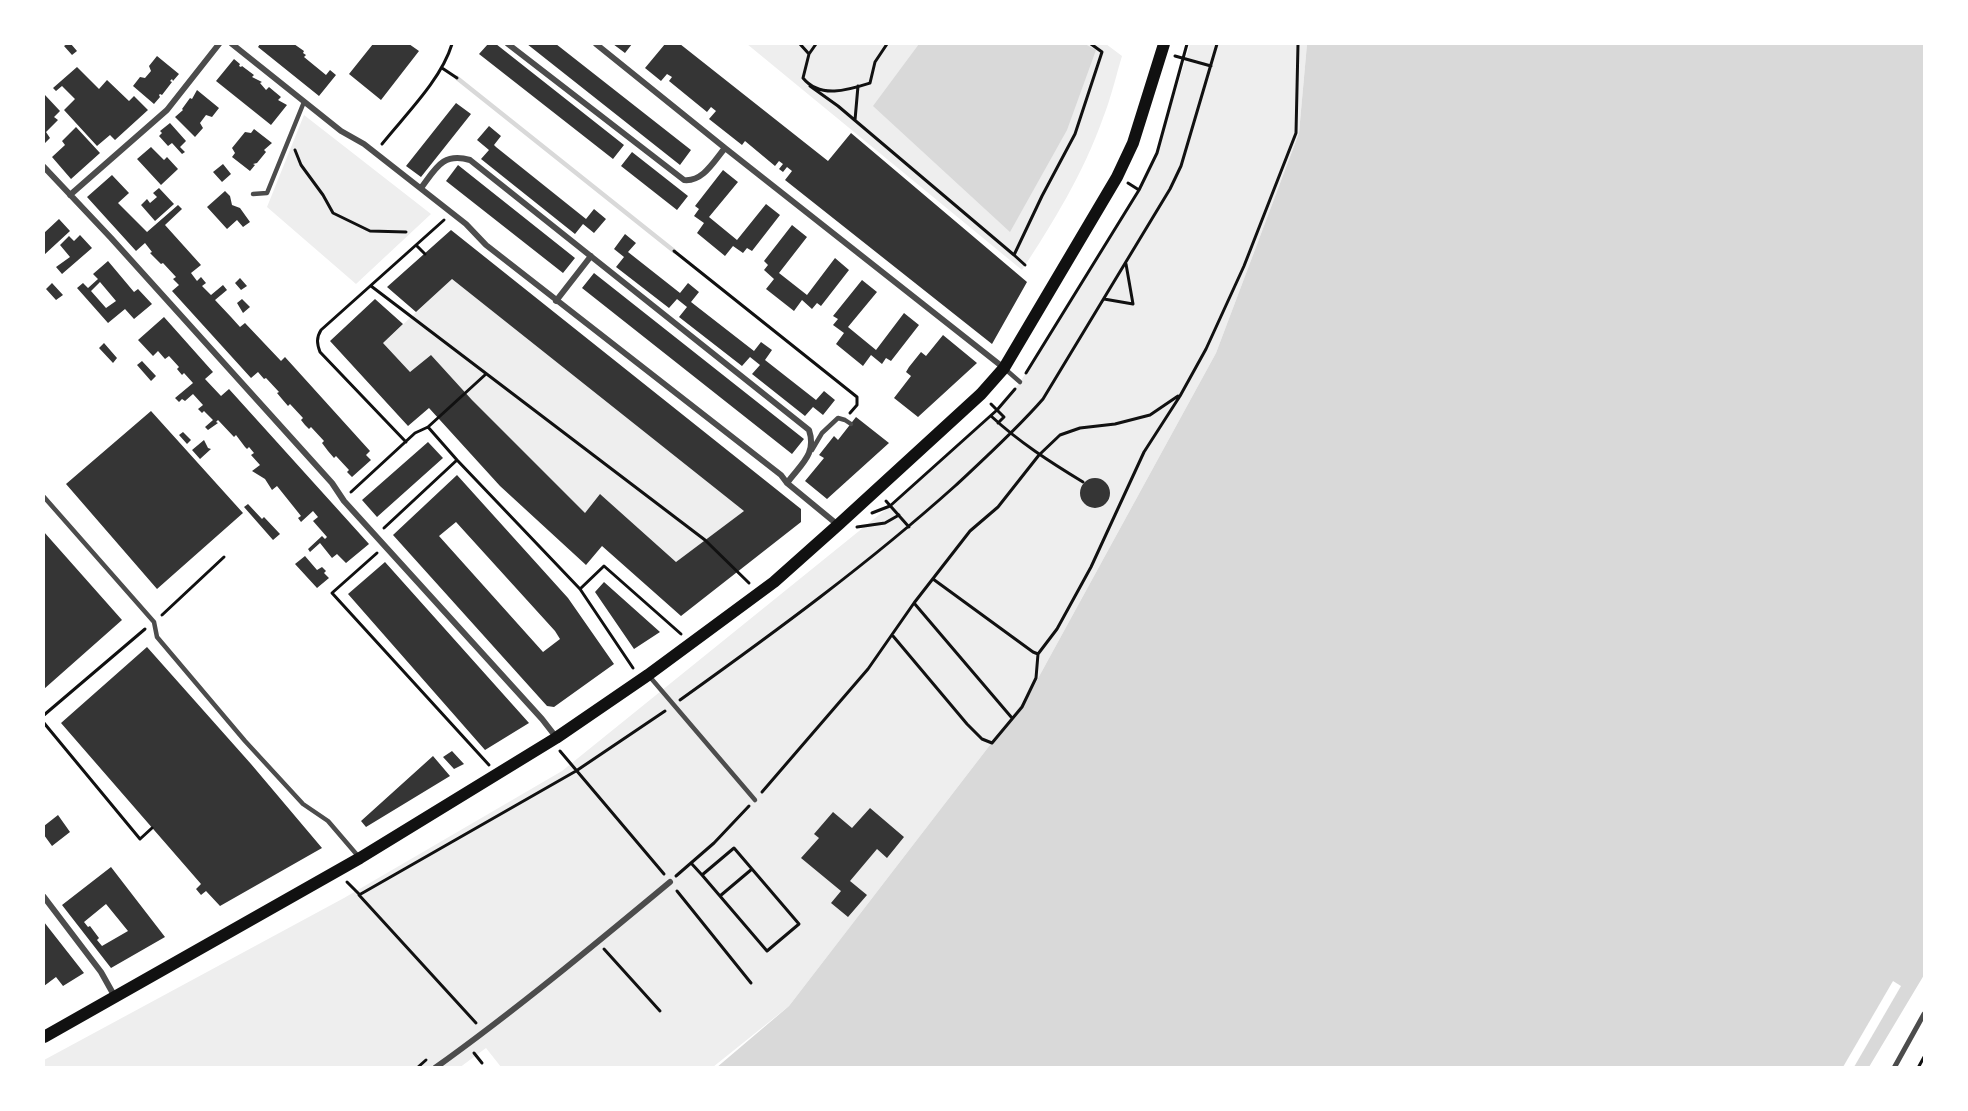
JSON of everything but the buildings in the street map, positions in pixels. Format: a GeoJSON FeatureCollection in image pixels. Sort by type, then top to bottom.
{"type":"FeatureCollection","features":[{"type":"Feature","properties":{"kind":"main road"},"geometry":{"type":"LineString","coordinates":[[44,1037],[340,870],[556,738],[692,643],[759,592],[838,525],[981,394],[1004,368],[1117,177],[1132,143],[1164,47]]}},
{"type":"Feature","properties":{"kind":"street"},"geometry":{"type":"LineString","coordinates":[[70,195],[167,110],[219,44]]}},
{"type":"Feature","properties":{"kind":"street"},"geometry":{"type":"LineString","coordinates":[[232,44],[341,131],[375,153],[466,224],[486,245],[781,475],[787,483],[838,525]]}},
{"type":"Feature","properties":{"kind":"street"},"geometry":{"type":"LineString","coordinates":[[508,44],[684,180],[693,181],[700,177],[724,148]]}},
{"type":"Feature","properties":{"kind":"street"},"geometry":{"type":"LineString","coordinates":[[596,44],[724,148],[1004,368]]}},
{"type":"Feature","properties":{"kind":"street"},"geometry":{"type":"LineString","coordinates":[[420,188],[440,163],[448,158],[461,157],[471,160],[809,430],[813,441],[812,450],[787,483]]}},
{"type":"Feature","properties":{"kind":"street"},"geometry":{"type":"LineString","coordinates":[[44,166],[332,483],[344,501],[542,719],[556,738]]}},
{"type":"Feature","properties":{"kind":"street"},"geometry":{"type":"LineString","coordinates":[[556,301],[591,256]]}},
{"type":"Feature","properties":{"kind":"street"},"geometry":{"type":"LineString","coordinates":[[435,1068],[598,942],[670,882]]}},
{"type":"Feature","properties":{"kind":"street"},"geometry":{"type":"LineString","coordinates":[[44,897],[101,972],[116,998]]}},
{"type":"Feature","properties":{"kind":"street"},"geometry":{"type":"LineString","coordinates":[[1894,1068],[1924,1014]]}},
{"type":"Feature","properties":{"kind":"lane"},"geometry":{"type":"LineString","coordinates":[[253,194],[267,193],[304,102]]}},
{"type":"Feature","properties":{"kind":"lane"},"geometry":{"type":"LineString","coordinates":[[1004,368],[1020,382]]}},
{"type":"Feature","properties":{"kind":"lane"},"geometry":{"type":"LineString","coordinates":[[812,450],[838,418],[851,424]]}},
{"type":"Feature","properties":{"kind":"lane"},"geometry":{"type":"LineString","coordinates":[[44,497],[154,622],[157,637],[245,741],[303,804],[328,821],[360,858]]}},
{"type":"Feature","properties":{"kind":"lane"},"geometry":{"type":"LineString","coordinates":[[644,677],[673,705],[755,800]]}},
{"type":"Feature","properties":{"kind":"path"},"geometry":{"type":"LineString","coordinates":[[375,153],[442,68],[452,44]]}},
{"type":"Feature","properties":{"kind":"path"},"geometry":{"type":"LineString","coordinates":[[800,44],[809,54]]}},
{"type":"Feature","properties":{"kind":"path"},"geometry":{"type":"LineString","coordinates":[[816,44],[809,54],[803,78],[810,86],[855,120],[1025,265]]}},
{"type":"Feature","properties":{"kind":"path"},"geometry":{"type":"LineString","coordinates":[[810,86],[832,92],[870,83],[875,62],[886,44]]}},
{"type":"Feature","properties":{"kind":"path"},"geometry":{"type":"LineString","coordinates":[[1014,255],[1075,134],[1102,52],[1091,44]]}},
{"type":"Feature","properties":{"kind":"path"},"geometry":{"type":"LineString","coordinates":[[359,895],[576,771],[673,705],[800,614],[909,527],[1011,435],[1043,399],[1170,189],[1181,166],[1217,44]]}},
{"type":"Feature","properties":{"kind":"path"},"geometry":{"type":"LineString","coordinates":[[893,636],[982,739],[992,743],[1022,707],[1036,678],[1038,654],[1057,629],[1091,567],[1144,452],[1180,396],[1206,349],[1244,266],[1296,133],[1298,44]]}},
{"type":"Feature","properties":{"kind":"path"},"geometry":{"type":"LineString","coordinates":[[1164,47],[1173,56],[1211,66]]}},
{"type":"Feature","properties":{"kind":"path"},"geometry":{"type":"LineString","coordinates":[[442,68],[457,78]]}},
{"type":"Feature","properties":{"kind":"path"},"geometry":{"type":"LineString","coordinates":[[855,120],[858,86]]}},
{"type":"Feature","properties":{"kind":"path"},"geometry":{"type":"LineString","coordinates":[[290,137],[301,165],[333,213],[370,231],[406,232]]}},
{"type":"Feature","properties":{"kind":"path"},"geometry":{"type":"LineString","coordinates":[[406,442],[320,352],[316,343],[321,330],[452,213]]}},
{"type":"Feature","properties":{"kind":"path"},"geometry":{"type":"LineString","coordinates":[[417,245],[425,254]]}},
{"type":"Feature","properties":{"kind":"path"},"geometry":{"type":"LineString","coordinates":[[674,251],[857,397],[856,405],[845,420]]}},
{"type":"Feature","properties":{"kind":"path"},"geometry":{"type":"LineString","coordinates":[[1104,299],[1133,304],[1126,264]]}},
{"type":"Feature","properties":{"kind":"path"},"geometry":{"type":"LineString","coordinates":[[371,286],[705,540],[759,592]]}},
{"type":"Feature","properties":{"kind":"path"},"geometry":{"type":"LineString","coordinates":[[344,501],[352,489],[415,433],[428,427],[486,374]]}},
{"type":"Feature","properties":{"kind":"path"},"geometry":{"type":"LineString","coordinates":[[670,882],[714,843],[755,800],[857,683],[893,636],[914,603],[970,531],[998,507],[1039,455],[1060,435],[1080,428],[1115,424],[1149,415],[1180,396]]}},
{"type":"Feature","properties":{"kind":"path"},"geometry":{"type":"LineString","coordinates":[[991,416],[1011,435],[1083,482]]}},
{"type":"Feature","properties":{"kind":"path"},"geometry":{"type":"LineString","coordinates":[[428,427],[580,589],[644,677]]}},
{"type":"Feature","properties":{"kind":"path"},"geometry":{"type":"LineString","coordinates":[[376,536],[457,460]]}},
{"type":"Feature","properties":{"kind":"path"},"geometry":{"type":"LineString","coordinates":[[890,506],[909,527]]}},
{"type":"Feature","properties":{"kind":"path"},"geometry":{"type":"LineString","coordinates":[[386,546],[332,593],[497,773]]}},
{"type":"Feature","properties":{"kind":"path"},"geometry":{"type":"LineString","coordinates":[[44,715],[154,622],[224,557]]}},
{"type":"Feature","properties":{"kind":"path"},"geometry":{"type":"LineString","coordinates":[[580,589],[604,566],[692,643]]}},
{"type":"Feature","properties":{"kind":"path"},"geometry":{"type":"LineString","coordinates":[[933,579],[1038,654]]}},
{"type":"Feature","properties":{"kind":"path"},"geometry":{"type":"LineString","coordinates":[[914,603],[1013,719]]}},
{"type":"Feature","properties":{"kind":"path"},"geometry":{"type":"LineString","coordinates":[[44,723],[140,838],[152,828]]}},
{"type":"Feature","properties":{"kind":"path"},"geometry":{"type":"LineString","coordinates":[[556,738],[561,754],[670,882],[751,983]]}},
{"type":"Feature","properties":{"kind":"path"},"geometry":{"type":"LineString","coordinates":[[691,863],[767,951],[799,924],[734,848],[702,875]]}},
{"type":"Feature","properties":{"kind":"path"},"geometry":{"type":"LineString","coordinates":[[720,896],[752,869]]}},
{"type":"Feature","properties":{"kind":"path"},"geometry":{"type":"LineString","coordinates":[[340,870],[348,884],[476,1023]]}},
{"type":"Feature","properties":{"kind":"path"},"geometry":{"type":"LineString","coordinates":[[604,948],[660,1011]]}},
{"type":"Feature","properties":{"kind":"path"},"geometry":{"type":"LineString","coordinates":[[471,1048],[482,1063]]}},
{"type":"Feature","properties":{"kind":"path"},"geometry":{"type":"LineString","coordinates":[[1918,1068],[1924,1057]]}},
{"type":"Feature","properties":{"kind":"shaded area"},"geometry":{"type":"Polygon","coordinates":[[[747,44],[1106,44],[1122,56],[1106,110],[1087,158],[1022,270],[747,44]]]}},
{"type":"Feature","properties":{"kind":"shaded area"},"geometry":{"type":"Polygon","coordinates":[[[919,44],[1085,44],[1096,50],[1067,130],[1010,232],[873,106],[919,44]]]}},
{"type":"Feature","properties":{"kind":"shaded area"},"geometry":{"type":"Polygon","coordinates":[[[1190,44],[1307,44],[1299,133],[1216,353],[1030,693],[789,1006],[713,1067],[501,1067],[486,1048],[459,1068],[44,1068],[44,1060],[344,898],[562,771],[890,506],[997,410],[1020,382],[1046,342],[1139,190],[1157,153],[1190,44]]]}},
{"type":"Feature","properties":{"kind":"shaded area"},"geometry":{"type":"Polygon","coordinates":[[[1307,44],[1924,44],[1924,975],[1869,1067],[716,1068],[789,1006],[1030,693],[1216,353],[1299,133],[1307,44]]]}},
{"type":"Feature","properties":{"kind":"shaded area"},"geometry":{"type":"Polygon","coordinates":[[[304,115],[431,214],[356,284],[267,207],[304,115]]]}},
{"type":"Feature","properties":{"kind":"shaded area"},"geometry":{"type":"Polygon","coordinates":[[[452,279],[744,511],[676,562],[601,495],[585,513],[472,400],[431,355],[410,372],[383,343],[452,279]]]}},
{"type":"Feature","properties":{"kind":"pier"},"geometry":{"type":"Polygon","coordinates":[[[1893,981],[1901,986],[1854,1067],[1843,1067],[1893,981]]]}},
{"type":"Feature","properties":{"kind":"waterway"},"geometry":{"type":"LineString","coordinates":[[457,78],[674,251]]}}]}
